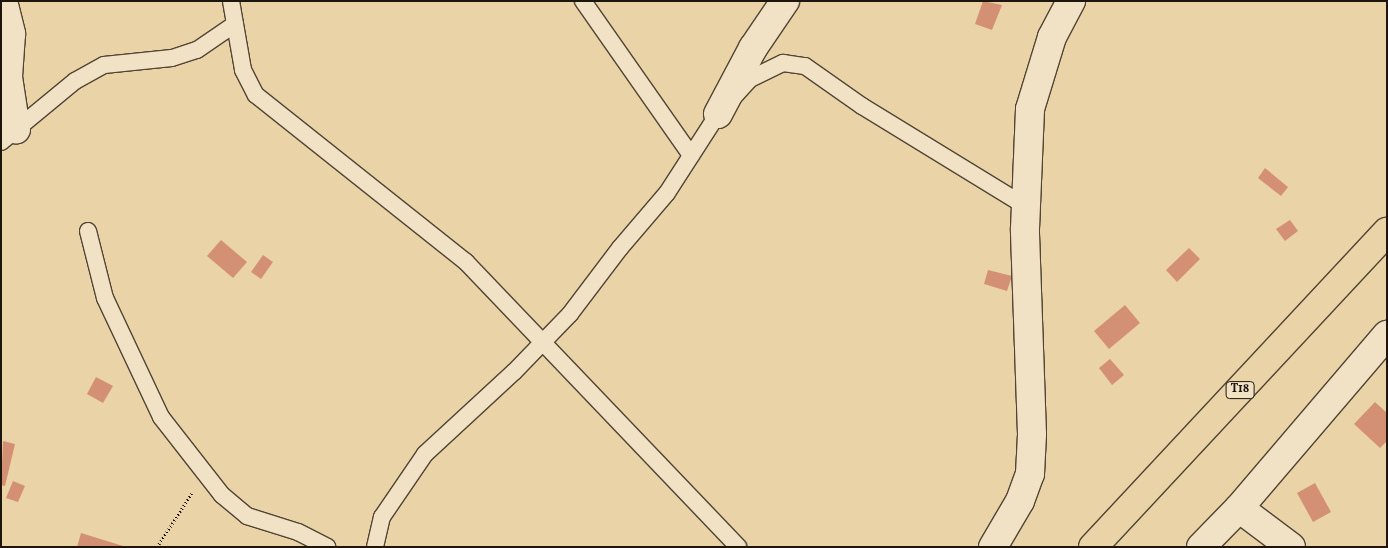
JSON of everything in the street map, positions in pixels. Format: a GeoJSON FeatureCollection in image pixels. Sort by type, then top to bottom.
{"type":"FeatureCollection","features":[{"type":"Feature","properties":{"kind":"highway","name":"T18"},"geometry":{"type":"LineString","coordinates":[[1093,547],[1387,232]]}},
{"type":"Feature","properties":{"kind":"street"},"geometry":{"type":"LineString","coordinates":[[3,1],[11,34],[8,77],[9,136]]}},
{"type":"Feature","properties":{"kind":"street"},"geometry":{"type":"LineString","coordinates":[[718,114],[753,48],[785,1]]}},
{"type":"Feature","properties":{"kind":"street"},"geometry":{"type":"LineString","coordinates":[[993,547],[1020,501],[1030,474],[1032,434],[1026,206],[1030,109],[1052,37],[1071,1]]}},
{"type":"Feature","properties":{"kind":"street"},"geometry":{"type":"LineString","coordinates":[[1201,547],[1239,508],[1387,335]]}},
{"type":"Feature","properties":{"kind":"street"},"geometry":{"type":"LineString","coordinates":[[1239,508],[1291,547]]}},
{"type":"Feature","properties":{"kind":"lane"},"geometry":{"type":"LineString","coordinates":[[231,1],[243,70],[256,95],[466,262],[541,344],[738,547]]}},
{"type":"Feature","properties":{"kind":"lane"},"geometry":{"type":"LineString","coordinates":[[583,1],[691,155]]}},
{"type":"Feature","properties":{"kind":"lane"},"geometry":{"type":"LineString","coordinates":[[9,136],[75,81],[104,65],[172,58],[196,50],[235,24]]}},
{"type":"Feature","properties":{"kind":"lane"},"geometry":{"type":"LineString","coordinates":[[374,547],[382,517],[425,454],[570,314],[620,248],[667,193],[718,114],[750,79],[782,62],[805,66],[862,106],[1026,206]]}},
{"type":"Feature","properties":{"kind":"lane"},"geometry":{"type":"LineString","coordinates":[[88,232],[105,298],[161,417],[222,495],[247,516],[298,532],[327,547]]}},
{"type":"Feature","properties":{"kind":"path"},"geometry":{"type":"LineString","coordinates":[[157,547],[205,474]]}},
{"type":"Feature","properties":{"kind":"building"},"geometry":{"type":"Polygon","coordinates":[[[983,1],[1002,5],[992,30],[975,24],[983,1]]]}},
{"type":"Feature","properties":{"kind":"building"},"geometry":{"type":"Polygon","coordinates":[[[1265,168],[1288,187],[1281,196],[1258,178],[1265,168]]]}},
{"type":"Feature","properties":{"kind":"building"},"geometry":{"type":"Polygon","coordinates":[[[1290,220],[1298,231],[1285,241],[1276,229],[1290,220]]]}},
{"type":"Feature","properties":{"kind":"building"},"geometry":{"type":"Polygon","coordinates":[[[221,240],[247,262],[233,278],[207,256],[221,240]]]}},
{"type":"Feature","properties":{"kind":"building"},"geometry":{"type":"Polygon","coordinates":[[[1189,248],[1200,259],[1177,282],[1166,270],[1189,248]]]}},
{"type":"Feature","properties":{"kind":"building"},"geometry":{"type":"Polygon","coordinates":[[[263,255],[273,262],[261,279],[251,272],[263,255]]]}},
{"type":"Feature","properties":{"kind":"building"},"geometry":{"type":"Polygon","coordinates":[[[988,270],[1012,276],[1007,291],[984,284],[988,270]]]}},
{"type":"Feature","properties":{"kind":"building"},"geometry":{"type":"Polygon","coordinates":[[[1125,305],[1140,323],[1109,349],[1094,331],[1125,305]]]}},
{"type":"Feature","properties":{"kind":"building"},"geometry":{"type":"Polygon","coordinates":[[[1110,359],[1124,375],[1112,385],[1099,368],[1110,359]]]}},
{"type":"Feature","properties":{"kind":"building"},"geometry":{"type":"Polygon","coordinates":[[[96,377],[113,386],[103,403],[87,394],[96,377]]]}},
{"type":"Feature","properties":{"kind":"building"},"geometry":{"type":"Polygon","coordinates":[[[1375,402],[1387,413],[1387,441],[1380,448],[1354,424],[1375,402]]]}},
{"type":"Feature","properties":{"kind":"building"},"geometry":{"type":"Polygon","coordinates":[[[3,441],[15,444],[5,486],[1,485],[3,441]]]}},
{"type":"Feature","properties":{"kind":"building"},"geometry":{"type":"Polygon","coordinates":[[[13,481],[25,486],[18,502],[6,498],[13,481]]]}},
{"type":"Feature","properties":{"kind":"building"},"geometry":{"type":"Polygon","coordinates":[[[1315,483],[1331,512],[1313,522],[1297,493],[1315,483]]]}},
{"type":"Feature","properties":{"kind":"building"},"geometry":{"type":"Polygon","coordinates":[[[81,533],[123,546],[123,547],[77,547],[81,533]]]}}]}
